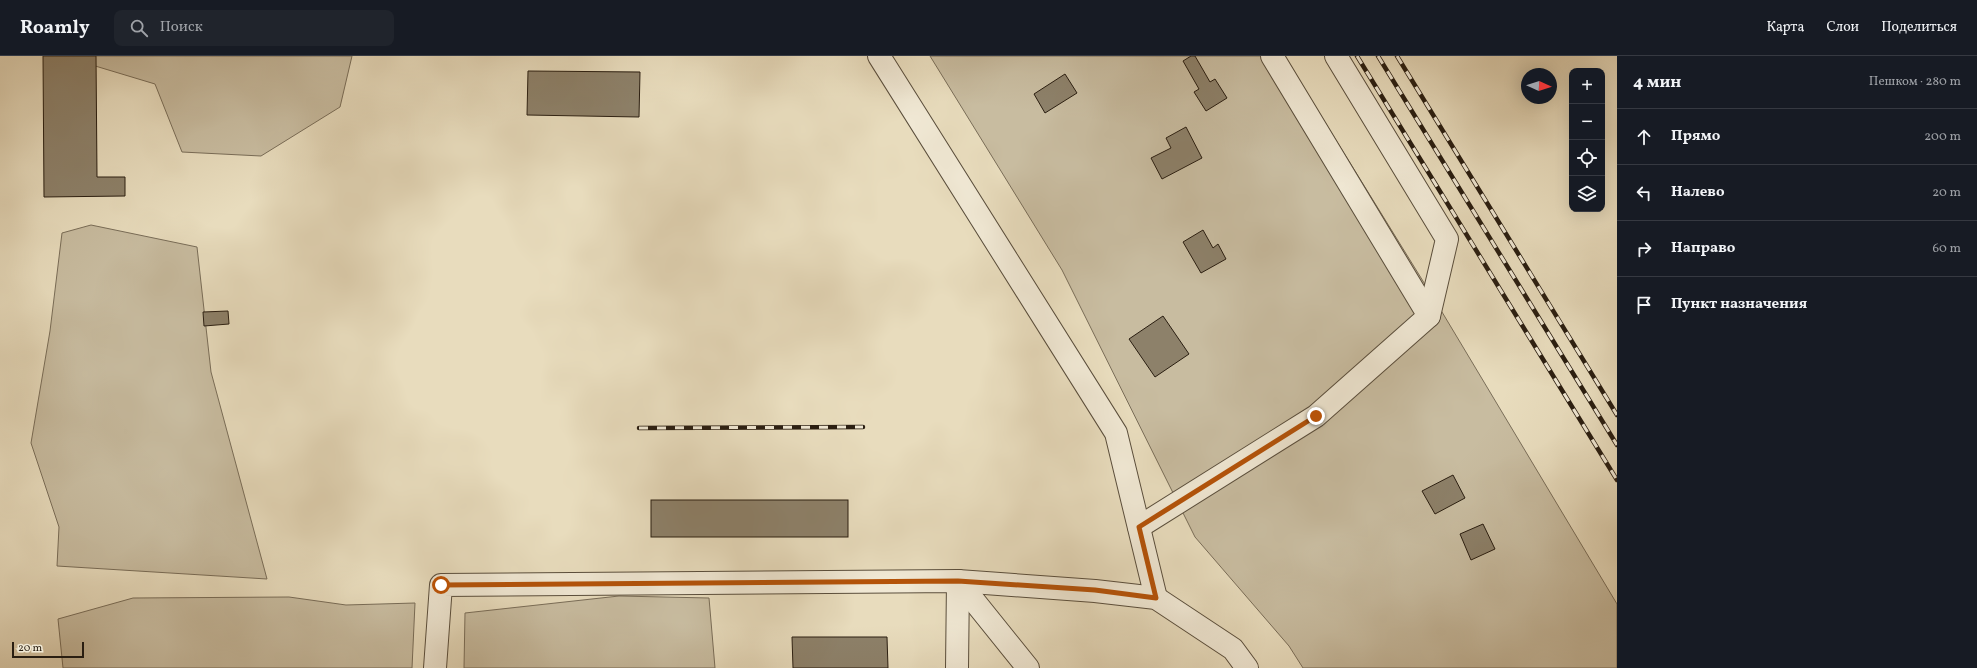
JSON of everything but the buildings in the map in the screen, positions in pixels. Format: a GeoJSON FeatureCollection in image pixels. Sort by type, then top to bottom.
{"type":"FeatureCollection","features":[{"type":"Feature","properties":{"kind":"street"},"geometry":{"type":"LineString","coordinates":[[879,56],[1116,433],[1156,598]]}},
{"type":"Feature","properties":{"kind":"street"},"geometry":{"type":"LineString","coordinates":[[1272,56],[1428,316]]}},
{"type":"Feature","properties":{"kind":"street"},"geometry":{"type":"LineString","coordinates":[[1139,527],[1316,416],[1428,316],[1447,239],[1336,56]]}},
{"type":"Feature","properties":{"kind":"street"},"geometry":{"type":"LineString","coordinates":[[958,581],[958,668]]}},
{"type":"Feature","properties":{"kind":"street"},"geometry":{"type":"LineString","coordinates":[[958,581],[1028,668]]}},
{"type":"Feature","properties":{"kind":"street"},"geometry":{"type":"LineString","coordinates":[[435,668],[441,585],[958,581],[1095,590],[1156,598],[1233,649],[1247,668]]}},
{"type":"Feature","properties":{"kind":"shaded area"},"geometry":{"type":"Polygon","coordinates":[[[69,56],[352,56],[340,107],[261,156],[182,152],[155,84],[72,59],[69,56]]]}},
{"type":"Feature","properties":{"kind":"shaded area"},"geometry":{"type":"Polygon","coordinates":[[[930,56],[1284,56],[1439,307],[1617,604],[1617,668],[1303,668],[1289,646],[1195,537],[1062,270],[930,56]]]}},
{"type":"Feature","properties":{"kind":"shaded area"},"geometry":{"type":"Polygon","coordinates":[[[91,225],[197,247],[211,372],[267,579],[57,566],[59,527],[31,443],[50,331],[62,233],[91,225]]]}},
{"type":"Feature","properties":{"kind":"shaded area"},"geometry":{"type":"Polygon","coordinates":[[[619,596],[709,598],[715,668],[464,668],[465,613],[619,596]]]}},
{"type":"Feature","properties":{"kind":"shaded area"},"geometry":{"type":"Polygon","coordinates":[[[289,597],[346,605],[415,603],[412,668],[63,668],[58,619],[133,598],[289,597]]]}},
{"type":"Feature","properties":{"kind":"railway"},"geometry":{"type":"LineString","coordinates":[[1357,56],[1617,480]]}},
{"type":"Feature","properties":{"kind":"railway"},"geometry":{"type":"LineString","coordinates":[[1378,56],[1617,445]]}},
{"type":"Feature","properties":{"kind":"railway"},"geometry":{"type":"LineString","coordinates":[[1397,56],[1617,415]]}},
{"type":"Feature","properties":{"kind":"railway"},"geometry":{"type":"LineString","coordinates":[[639,428],[863,427]]}},
{"type":"Feature","properties":{"kind":"route"},"geometry":{"type":"LineString","coordinates":[[441,585],[958,581],[1095,590],[1156,598],[1139,527],[1316,416]]}}]}
